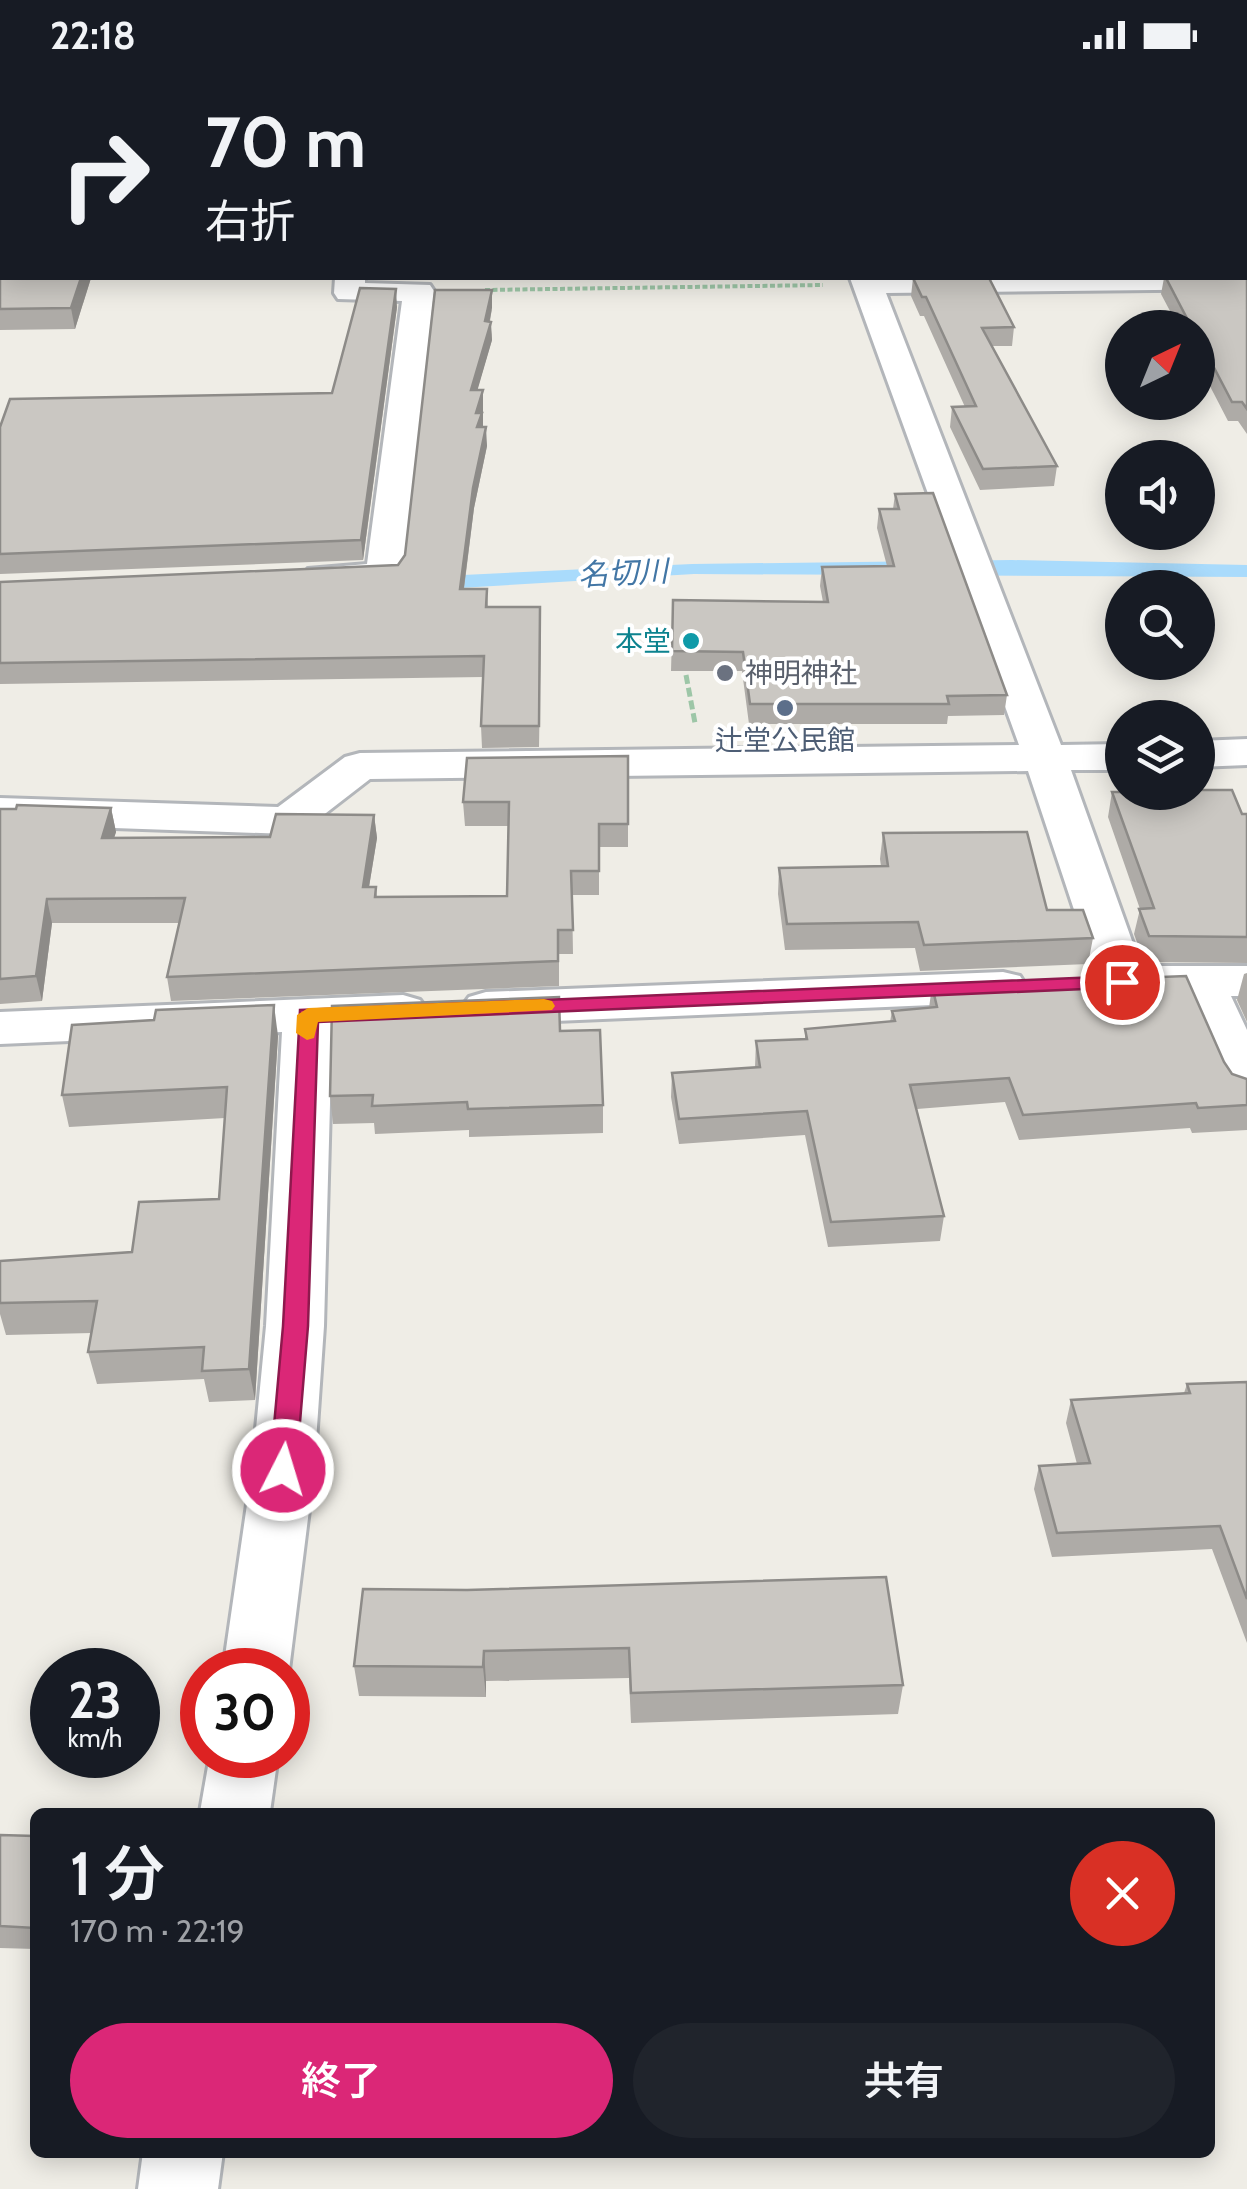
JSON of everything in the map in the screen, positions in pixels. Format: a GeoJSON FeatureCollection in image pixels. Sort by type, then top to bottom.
{"type":"FeatureCollection","features":[{"type":"Feature","properties":{"kind":"street"},"geometry":{"type":"LineString","coordinates":[[288,578],[384,575],[419,291],[348,293],[350,280]]}},
{"type":"Feature","properties":{"kind":"street"},"geometry":{"type":"LineString","coordinates":[[1122,982],[1046,761],[867,281],[1235,290]]}},
{"type":"Feature","properties":{"kind":"street"},"geometry":{"type":"LineString","coordinates":[[1215,753],[1247,752]]}},
{"type":"Feature","properties":{"kind":"street"},"geometry":{"type":"LineString","coordinates":[[0,811],[288,821],[360,766],[1105,759]]}},
{"type":"Feature","properties":{"kind":"street"},"geometry":{"type":"LineString","coordinates":[[0,1028],[1224,981],[1247,1085]]}},
{"type":"Feature","properties":{"kind":"street"},"geometry":{"type":"LineString","coordinates":[[259,1648],[283,1470],[295,1326],[308,1015]]}},
{"type":"Feature","properties":{"kind":"street"},"geometry":{"type":"LineString","coordinates":[[237,1808],[241,1778]]}},
{"type":"Feature","properties":{"kind":"street"},"geometry":{"type":"LineString","coordinates":[[178,2189],[181,2158]]}},
{"type":"Feature","properties":{"kind":"path"},"geometry":{"type":"LineString","coordinates":[[419,291],[867,281]]}},
{"type":"Feature","properties":{"kind":"water","name":"名切川"},"geometry":{"type":"Polygon","coordinates":[[[1012,560],[1247,565],[1247,577],[1215,577],[1215,570],[1105,570],[1105,576],[694,574],[409,591],[0,597],[692,564],[1012,560]]]}},
{"type":"Feature","properties":{"kind":"building"},"geometry":{"type":"Polygon","coordinates":[[[0,280],[80,280],[71,308],[0,309],[0,280]]]}},
{"type":"Feature","properties":{"kind":"building"},"geometry":{"type":"Polygon","coordinates":[[[914,280],[990,280],[1014,327],[982,328],[1057,466],[983,469],[952,407],[976,406],[926,297],[922,297],[914,280]]]}},
{"type":"Feature","properties":{"kind":"building"},"geometry":{"type":"Polygon","coordinates":[[[1167,280],[1247,280],[1247,409],[1242,402],[1232,402],[1215,370],[1215,310],[1183,310],[1167,280]]]}},
{"type":"Feature","properties":{"kind":"building"},"geometry":{"type":"Polygon","coordinates":[[[360,288],[396,289],[361,540],[0,554],[0,427],[10,399],[332,393],[360,288]]]}},
{"type":"Feature","properties":{"kind":"building"},"geometry":{"type":"Polygon","coordinates":[[[435,290],[492,290],[485,321],[491,322],[471,390],[483,390],[476,413],[482,413],[477,427],[486,427],[473,488],[460,589],[487,589],[486,607],[540,607],[539,726],[481,726],[484,656],[0,663],[0,582],[398,565],[405,555],[435,290]]]}},
{"type":"Feature","properties":{"kind":"building"},"geometry":{"type":"Polygon","coordinates":[[[933,493],[1007,695],[947,696],[949,704],[750,704],[743,652],[672,651],[673,600],[828,602],[822,567],[894,566],[879,509],[899,509],[895,494],[933,493]]]}},
{"type":"Feature","properties":{"kind":"building"},"geometry":{"type":"Polygon","coordinates":[[[628,756],[628,824],[599,824],[599,871],[571,871],[573,930],[558,930],[558,961],[167,977],[185,898],[47,899],[36,976],[0,979],[0,809],[16,809],[17,805],[111,808],[102,838],[270,837],[276,814],[374,815],[363,887],[376,887],[375,897],[507,896],[509,802],[463,802],[467,758],[628,756]]]}},
{"type":"Feature","properties":{"kind":"building"},"geometry":{"type":"Polygon","coordinates":[[[1215,790],[1232,790],[1242,814],[1247,814],[1247,937],[1149,936],[1139,909],[1154,908],[1119,810],[1215,810],[1215,790]]]}},
{"type":"Feature","properties":{"kind":"building"},"geometry":{"type":"Polygon","coordinates":[[[1027,832],[1047,910],[1083,910],[1093,938],[924,945],[918,922],[787,924],[779,868],[888,866],[883,833],[1027,832]]]}},
{"type":"Feature","properties":{"kind":"building"},"geometry":{"type":"Polygon","coordinates":[[[1186,976],[1224,1062],[1232,1074],[1247,1079],[1247,1105],[1198,1108],[1196,1103],[1023,1115],[1009,1078],[910,1085],[944,1216],[831,1222],[807,1111],[679,1119],[672,1073],[760,1067],[756,1041],[807,1039],[805,1029],[895,1021],[892,1011],[937,1007],[932,986],[1186,976]]]}},
{"type":"Feature","properties":{"kind":"building"},"geometry":{"type":"Polygon","coordinates":[[[559,997],[560,1031],[600,1030],[603,1105],[468,1109],[467,1102],[372,1106],[373,1095],[330,1096],[332,1006],[559,997]]]}},
{"type":"Feature","properties":{"kind":"building"},"geometry":{"type":"Polygon","coordinates":[[[274,1005],[249,1369],[202,1371],[204,1347],[88,1352],[97,1301],[0,1303],[0,1261],[132,1252],[139,1202],[219,1199],[227,1087],[62,1095],[72,1025],[154,1020],[156,1010],[274,1005]]]}},
{"type":"Feature","properties":{"kind":"building"},"geometry":{"type":"Polygon","coordinates":[[[1247,1382],[1247,1599],[1220,1526],[1057,1533],[1039,1466],[1090,1463],[1071,1400],[1190,1393],[1187,1384],[1247,1382]]]}},
{"type":"Feature","properties":{"kind":"building"},"geometry":{"type":"Polygon","coordinates":[[[886,1577],[903,1685],[631,1693],[629,1648],[484,1651],[483,1667],[354,1666],[363,1589],[467,1590],[886,1577]]]}},
{"type":"Feature","properties":{"kind":"building"},"geometry":{"type":"Polygon","coordinates":[[[0,1835],[30,1836],[30,1928],[0,1926],[0,1835]]]}},
{"type":"Feature","properties":{"kind":"slow traffic"},"geometry":{"type":"LineString","coordinates":[[307,1033],[308,1015],[544,1006]]}},
{"type":"Feature","properties":{"kind":"place","name":"本堂"},"geometry":{"type":"Point","coordinates":[691,641]}},
{"type":"Feature","properties":{"kind":"place","name":"神明神社"},"geometry":{"type":"Point","coordinates":[725,673]}},
{"type":"Feature","properties":{"kind":"place","name":"辻堂公民館"},"geometry":{"type":"Point","coordinates":[785,708]}},
{"type":"Feature","properties":{"kind":"route"},"geometry":{"type":"LineString","coordinates":[[283,1470],[295,1326],[308,1015],[1122,982]]}}]}
